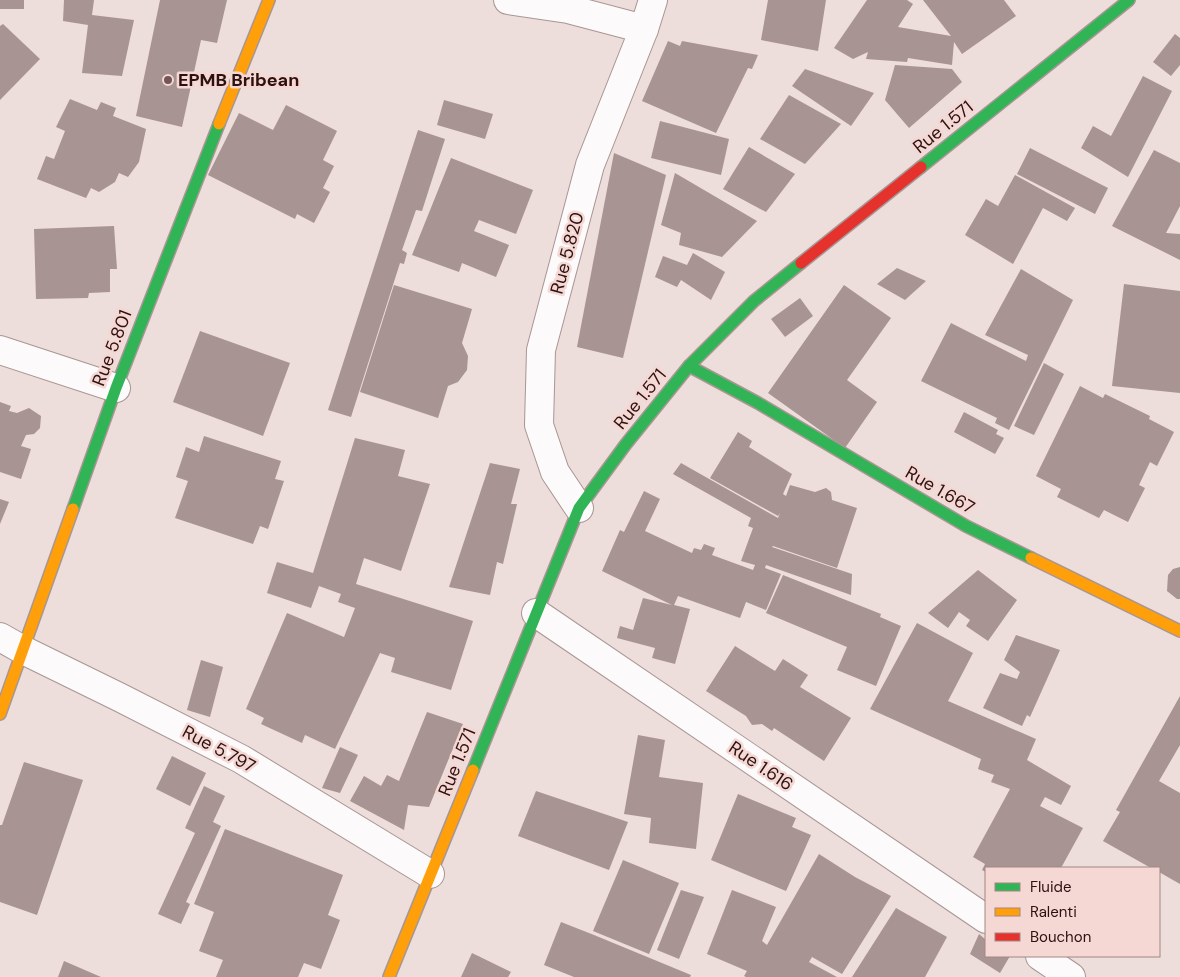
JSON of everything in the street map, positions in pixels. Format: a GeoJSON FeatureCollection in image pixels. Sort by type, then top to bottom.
{"type":"FeatureCollection","features":[{"type":"Feature","properties":{"kind":"street","name":"Rue 5.801"},"geometry":{"type":"LineString","coordinates":[[0,714],[11,643],[116,388],[189,198],[269,0]]}},
{"type":"Feature","properties":{"kind":"street"},"geometry":{"type":"LineString","coordinates":[[508,0],[568,9],[644,29]]}},
{"type":"Feature","properties":{"kind":"street","name":"Rue 5.820"},"geometry":{"type":"LineString","coordinates":[[579,508],[555,472],[539,426],[541,350],[590,165],[644,29],[653,0]]}},
{"type":"Feature","properties":{"kind":"street","name":"Rue 1.571"},"geometry":{"type":"LineString","coordinates":[[390,977],[579,508],[626,444],[689,366],[754,301],[1129,0]]}},
{"type":"Feature","properties":{"kind":"street"},"geometry":{"type":"LineString","coordinates":[[0,350],[116,388]]}},
{"type":"Feature","properties":{"kind":"street","name":"Rue 1.667"},"geometry":{"type":"LineString","coordinates":[[689,366],[758,403],[966,526],[1180,631]]}},
{"type":"Feature","properties":{"kind":"street","name":"Rue 1.616"},"geometry":{"type":"LineString","coordinates":[[536,613],[985,919]]}},
{"type":"Feature","properties":{"kind":"street","name":"Rue 5.797"},"geometry":{"type":"LineString","coordinates":[[11,643],[242,759],[430,874]]}},
{"type":"Feature","properties":{"kind":"street"},"geometry":{"type":"LineString","coordinates":[[1041,957],[1071,977]]}},
{"type":"Feature","properties":{"kind":"building"},"geometry":{"type":"Polygon","coordinates":[[[0,0],[24,0],[24,9],[0,9],[0,0]]]}},
{"type":"Feature","properties":{"kind":"building"},"geometry":{"type":"Polygon","coordinates":[[[64,0],[94,0],[92,15],[134,20],[122,76],[82,73],[88,25],[63,21],[64,0]]]}},
{"type":"Feature","properties":{"kind":"building","name":"EPMB Bribean"},"geometry":{"type":"Polygon","coordinates":[[[160,0],[227,0],[217,43],[201,40],[182,127],[136,116],[160,0]]]}},
{"type":"Feature","properties":{"kind":"building"},"geometry":{"type":"Polygon","coordinates":[[[768,0],[826,0],[818,51],[761,40],[768,0]]]}},
{"type":"Feature","properties":{"kind":"building"},"geometry":{"type":"Polygon","coordinates":[[[867,0],[907,0],[913,4],[898,27],[951,36],[923,0],[1004,0],[1016,16],[962,54],[954,42],[952,65],[908,58],[907,62],[866,59],[868,52],[853,59],[834,48],[867,0]]]}},
{"type":"Feature","properties":{"kind":"building"},"geometry":{"type":"Polygon","coordinates":[[[3,24],[40,59],[0,100],[0,26],[3,24]]]}},
{"type":"Feature","properties":{"kind":"building"},"geometry":{"type":"Polygon","coordinates":[[[1175,34],[1180,38],[1180,65],[1171,76],[1153,62],[1175,34]]]}},
{"type":"Feature","properties":{"kind":"building"},"geometry":{"type":"Polygon","coordinates":[[[668,41],[680,46],[682,41],[758,55],[752,69],[748,68],[716,133],[642,101],[668,41]]]}},
{"type":"Feature","properties":{"kind":"building"},"geometry":{"type":"Polygon","coordinates":[[[895,65],[952,69],[962,82],[909,128],[885,100],[895,65]]]}},
{"type":"Feature","properties":{"kind":"building"},"geometry":{"type":"Polygon","coordinates":[[[805,69],[874,93],[851,126],[792,86],[805,69]]]}},
{"type":"Feature","properties":{"kind":"building"},"geometry":{"type":"Polygon","coordinates":[[[1143,76],[1172,91],[1128,177],[1081,148],[1093,126],[1111,136],[1143,76]]]}},
{"type":"Feature","properties":{"kind":"building"},"geometry":{"type":"Polygon","coordinates":[[[789,95],[841,124],[805,164],[760,139],[789,95]]]}},
{"type":"Feature","properties":{"kind":"building"},"geometry":{"type":"Polygon","coordinates":[[[70,99],[97,110],[101,102],[116,108],[113,116],[146,129],[139,162],[128,177],[119,173],[115,182],[99,192],[91,188],[86,198],[37,179],[46,156],[54,159],[65,131],[56,127],[70,99]]]}},
{"type":"Feature","properties":{"kind":"building"},"geometry":{"type":"Polygon","coordinates":[[[444,100],[493,114],[485,139],[437,125],[444,100]]]}},
{"type":"Feature","properties":{"kind":"building"},"geometry":{"type":"Polygon","coordinates":[[[286,105],[337,131],[323,160],[334,166],[323,188],[330,192],[314,223],[297,214],[295,219],[208,175],[239,113],[273,130],[286,105]]]}},
{"type":"Feature","properties":{"kind":"building"},"geometry":{"type":"Polygon","coordinates":[[[660,121],[729,139],[721,175],[651,158],[660,121]]]}},
{"type":"Feature","properties":{"kind":"building"},"geometry":{"type":"Polygon","coordinates":[[[418,130],[445,139],[422,211],[416,210],[402,250],[407,253],[404,264],[400,263],[351,417],[328,410],[418,130]]]}},
{"type":"Feature","properties":{"kind":"building"},"geometry":{"type":"Polygon","coordinates":[[[749,147],[795,174],[766,212],[723,189],[749,147]]]}},
{"type":"Feature","properties":{"kind":"building"},"geometry":{"type":"Polygon","coordinates":[[[1030,148],[1108,188],[1095,214],[1017,174],[1030,148]]]}},
{"type":"Feature","properties":{"kind":"building"},"geometry":{"type":"Polygon","coordinates":[[[1154,150],[1180,163],[1180,206],[1166,233],[1180,234],[1180,260],[1112,226],[1154,150]]]}},
{"type":"Feature","properties":{"kind":"building"},"geometry":{"type":"Polygon","coordinates":[[[614,153],[666,175],[623,358],[577,347],[614,153]]]}},
{"type":"Feature","properties":{"kind":"building"},"geometry":{"type":"Polygon","coordinates":[[[451,158],[533,190],[516,234],[479,220],[474,231],[509,245],[496,277],[462,263],[459,272],[412,255],[451,158]]]}},
{"type":"Feature","properties":{"kind":"building"},"geometry":{"type":"Polygon","coordinates":[[[675,173],[757,221],[722,257],[679,245],[681,233],[661,225],[675,173]]]}},
{"type":"Feature","properties":{"kind":"building"},"geometry":{"type":"Polygon","coordinates":[[[1015,175],[1075,208],[1067,221],[1043,208],[1013,264],[965,235],[986,199],[998,206],[1015,175]]]}},
{"type":"Feature","properties":{"kind":"building"},"geometry":{"type":"Polygon","coordinates":[[[114,226],[117,269],[110,269],[110,292],[89,293],[88,298],[36,299],[34,229],[114,226]]]}},
{"type":"Feature","properties":{"kind":"building"},"geometry":{"type":"Polygon","coordinates":[[[693,253],[725,272],[711,300],[681,280],[677,287],[655,277],[663,256],[687,265],[693,253]]]}},
{"type":"Feature","properties":{"kind":"building"},"geometry":{"type":"Polygon","coordinates":[[[897,268],[926,281],[905,300],[877,284],[897,268]]]}},
{"type":"Feature","properties":{"kind":"building"},"geometry":{"type":"Polygon","coordinates":[[[1021,269],[1073,300],[1009,430],[995,423],[997,418],[921,381],[951,323],[1026,361],[1028,355],[985,335],[1021,269]]]}},
{"type":"Feature","properties":{"kind":"building"},"geometry":{"type":"Polygon","coordinates":[[[1124,284],[1180,291],[1180,393],[1112,386],[1124,284]]]}},
{"type":"Feature","properties":{"kind":"building"},"geometry":{"type":"Polygon","coordinates":[[[394,285],[472,309],[462,343],[468,356],[467,370],[458,382],[448,386],[438,418],[360,392],[394,285]]]}},
{"type":"Feature","properties":{"kind":"building"},"geometry":{"type":"Polygon","coordinates":[[[844,285],[891,318],[847,380],[877,402],[845,448],[768,393],[844,285]]]}},
{"type":"Feature","properties":{"kind":"building"},"geometry":{"type":"Polygon","coordinates":[[[800,298],[813,316],[785,337],[771,319],[800,298]]]}},
{"type":"Feature","properties":{"kind":"building"},"geometry":{"type":"Polygon","coordinates":[[[200,331],[290,363],[263,436],[173,402],[200,331]]]}},
{"type":"Feature","properties":{"kind":"building"},"geometry":{"type":"Polygon","coordinates":[[[1044,363],[1064,374],[1034,435],[1014,426],[1044,363]]]}},
{"type":"Feature","properties":{"kind":"building"},"geometry":{"type":"Polygon","coordinates":[[[1080,386],[1103,398],[1105,394],[1150,416],[1149,419],[1174,432],[1157,466],[1150,462],[1139,485],[1145,488],[1128,522],[1104,510],[1099,518],[1057,497],[1061,489],[1036,476],[1080,386]]]}},
{"type":"Feature","properties":{"kind":"building"},"geometry":{"type":"Polygon","coordinates":[[[0,402],[11,406],[9,411],[17,413],[29,408],[41,416],[40,428],[34,434],[26,435],[21,446],[31,449],[21,479],[0,472],[0,402]]]}},
{"type":"Feature","properties":{"kind":"building"},"geometry":{"type":"Polygon","coordinates":[[[964,412],[998,430],[996,434],[1004,438],[995,454],[954,432],[964,412]]]}},
{"type":"Feature","properties":{"kind":"building"},"geometry":{"type":"Polygon","coordinates":[[[738,432],[752,441],[749,447],[792,474],[783,494],[786,496],[790,485],[815,492],[826,488],[831,492],[832,500],[857,508],[837,568],[772,547],[852,574],[851,595],[766,565],[765,568],[781,574],[766,610],[746,602],[740,618],[678,596],[674,605],[690,609],[675,664],[652,658],[655,648],[617,638],[620,626],[633,630],[643,598],[672,605],[602,571],[620,530],[624,532],[644,491],[660,499],[645,531],[692,553],[694,548],[701,550],[704,544],[715,548],[712,555],[753,570],[755,565],[741,561],[753,528],[748,526],[751,518],[673,474],[681,463],[778,518],[780,513],[778,516],[710,478],[738,432]]]}},
{"type":"Feature","properties":{"kind":"building"},"geometry":{"type":"Polygon","coordinates":[[[204,436],[281,461],[275,479],[284,481],[268,529],[260,526],[253,544],[175,518],[188,481],[176,477],[186,447],[199,452],[204,436]]]}},
{"type":"Feature","properties":{"kind":"building"},"geometry":{"type":"Polygon","coordinates":[[[355,438],[405,450],[398,476],[430,484],[401,571],[364,558],[356,584],[473,621],[451,690],[391,672],[395,658],[380,653],[335,749],[305,735],[302,743],[261,724],[264,718],[246,709],[287,613],[344,637],[355,608],[338,602],[341,594],[319,586],[311,608],[267,593],[277,562],[313,573],[355,438]]]}},
{"type":"Feature","properties":{"kind":"building"},"geometry":{"type":"Polygon","coordinates":[[[490,463],[520,469],[511,504],[517,504],[503,564],[497,562],[490,595],[449,587],[490,463]]]}},
{"type":"Feature","properties":{"kind":"building"},"geometry":{"type":"Polygon","coordinates":[[[0,499],[9,502],[0,524],[0,499]]]}},
{"type":"Feature","properties":{"kind":"building"},"geometry":{"type":"Polygon","coordinates":[[[1180,567],[1180,599],[1177,599],[1167,591],[1168,575],[1173,569],[1180,567]]]}},
{"type":"Feature","properties":{"kind":"building"},"geometry":{"type":"Polygon","coordinates":[[[978,570],[1017,600],[988,641],[966,626],[970,620],[959,612],[948,628],[928,613],[978,570]]]}},
{"type":"Feature","properties":{"kind":"building"},"geometry":{"type":"Polygon","coordinates":[[[783,575],[881,614],[880,617],[901,626],[876,686],[837,670],[847,647],[766,613],[783,575]]]}},
{"type":"Feature","properties":{"kind":"building"},"geometry":{"type":"Polygon","coordinates":[[[917,623],[973,653],[948,701],[1036,739],[1027,760],[1071,786],[1061,805],[1045,797],[1040,806],[1083,828],[1062,867],[985,867],[985,872],[982,870],[985,864],[973,857],[1010,789],[991,782],[994,775],[978,769],[981,759],[870,709],[917,623]]]}},
{"type":"Feature","properties":{"kind":"building"},"geometry":{"type":"Polygon","coordinates":[[[1016,635],[1060,650],[1030,717],[1027,715],[1022,726],[983,708],[1000,673],[1017,679],[1020,672],[1004,660],[1016,635]]]}},
{"type":"Feature","properties":{"kind":"building"},"geometry":{"type":"Polygon","coordinates":[[[735,646],[775,671],[783,659],[808,675],[800,687],[851,718],[824,761],[774,728],[772,731],[762,724],[752,725],[746,716],[706,691],[735,646]]]}},
{"type":"Feature","properties":{"kind":"building"},"geometry":{"type":"Polygon","coordinates":[[[201,660],[223,667],[210,717],[187,710],[201,660]]]}},
{"type":"Feature","properties":{"kind":"building"},"geometry":{"type":"Polygon","coordinates":[[[1180,696],[1180,745],[1159,781],[1180,793],[1180,884],[1160,873],[1160,867],[1149,867],[1103,841],[1120,812],[1116,810],[1180,696]]]}},
{"type":"Feature","properties":{"kind":"building"},"geometry":{"type":"Polygon","coordinates":[[[427,712],[463,724],[429,807],[408,805],[404,830],[350,801],[364,776],[381,786],[387,775],[399,781],[427,712]]]}},
{"type":"Feature","properties":{"kind":"building"},"geometry":{"type":"Polygon","coordinates":[[[638,735],[665,740],[659,777],[703,783],[696,849],[649,843],[651,818],[624,814],[638,735]]]}},
{"type":"Feature","properties":{"kind":"building"},"geometry":{"type":"Polygon","coordinates":[[[340,747],[358,755],[340,793],[322,788],[340,747]]]}},
{"type":"Feature","properties":{"kind":"building"},"geometry":{"type":"Polygon","coordinates":[[[172,756],[206,773],[190,806],[156,789],[172,756]]]}},
{"type":"Feature","properties":{"kind":"building"},"geometry":{"type":"Polygon","coordinates":[[[24,762],[83,780],[37,915],[0,902],[0,825],[2,825],[24,762]]]}},
{"type":"Feature","properties":{"kind":"building"},"geometry":{"type":"Polygon","coordinates":[[[204,786],[225,796],[213,822],[221,826],[186,902],[190,904],[181,924],[158,914],[195,833],[185,828],[204,786]]]}},
{"type":"Feature","properties":{"kind":"building"},"geometry":{"type":"Polygon","coordinates":[[[536,791],[628,822],[609,870],[518,836],[536,791]]]}},
{"type":"Feature","properties":{"kind":"building"},"geometry":{"type":"Polygon","coordinates":[[[738,794],[796,818],[792,827],[811,835],[786,891],[711,860],[738,794]]]}},
{"type":"Feature","properties":{"kind":"building"},"geometry":{"type":"Polygon","coordinates":[[[225,829],[343,875],[328,915],[340,920],[321,969],[304,963],[298,977],[216,977],[223,960],[199,951],[214,912],[194,904],[225,829]]]}},
{"type":"Feature","properties":{"kind":"building"},"geometry":{"type":"Polygon","coordinates":[[[819,854],[855,877],[891,896],[842,974],[812,957],[809,962],[837,977],[746,977],[744,976],[747,971],[707,954],[732,890],[776,907],[762,941],[767,945],[819,854]]]}},
{"type":"Feature","properties":{"kind":"building"},"geometry":{"type":"Polygon","coordinates":[[[623,860],[679,883],[649,954],[593,931],[623,860]]]}},
{"type":"Feature","properties":{"kind":"building"},"geometry":{"type":"Polygon","coordinates":[[[681,890],[704,897],[679,959],[657,950],[681,890]]]}},
{"type":"Feature","properties":{"kind":"building"},"geometry":{"type":"Polygon","coordinates":[[[896,908],[947,937],[925,977],[852,977],[896,908]]]}},
{"type":"Feature","properties":{"kind":"building"},"geometry":{"type":"Polygon","coordinates":[[[561,922],[691,975],[690,977],[574,977],[544,965],[561,922]]]}},
{"type":"Feature","properties":{"kind":"building"},"geometry":{"type":"Polygon","coordinates":[[[979,934],[985,939],[985,957],[1009,957],[1000,973],[970,954],[979,934]]]}},
{"type":"Feature","properties":{"kind":"building"},"geometry":{"type":"Polygon","coordinates":[[[472,953],[511,972],[508,977],[461,977],[472,953]]]}},
{"type":"Feature","properties":{"kind":"building"},"geometry":{"type":"Polygon","coordinates":[[[64,961],[101,977],[58,977],[64,961]]]}},
{"type":"Feature","properties":{"kind":"traffic: fast"},"geometry":{"type":"LineString","coordinates":[[921,167],[1129,0]]}},
{"type":"Feature","properties":{"kind":"traffic: fast"},"geometry":{"type":"LineString","coordinates":[[73,509],[116,388],[219,124]]}},
{"type":"Feature","properties":{"kind":"traffic: fast"},"geometry":{"type":"LineString","coordinates":[[473,770],[579,508],[626,444],[689,366],[754,301],[801,263]]}},
{"type":"Feature","properties":{"kind":"traffic: fast"},"geometry":{"type":"LineString","coordinates":[[689,366],[758,403],[966,526],[1031,558]]}},
{"type":"Feature","properties":{"kind":"traffic: slow"},"geometry":{"type":"LineString","coordinates":[[219,124],[269,0]]}},
{"type":"Feature","properties":{"kind":"traffic: slow"},"geometry":{"type":"LineString","coordinates":[[0,714],[73,509]]}},
{"type":"Feature","properties":{"kind":"traffic: slow"},"geometry":{"type":"LineString","coordinates":[[1031,558],[1180,631]]}},
{"type":"Feature","properties":{"kind":"traffic: slow"},"geometry":{"type":"LineString","coordinates":[[389,977],[473,770]]}},
{"type":"Feature","properties":{"kind":"traffic: jam"},"geometry":{"type":"LineString","coordinates":[[801,263],[921,167]]}},
{"type":"Feature","properties":{"kind":"place","name":"EPMB Bribean"},"geometry":{"type":"Point","coordinates":[168,80]}}]}
